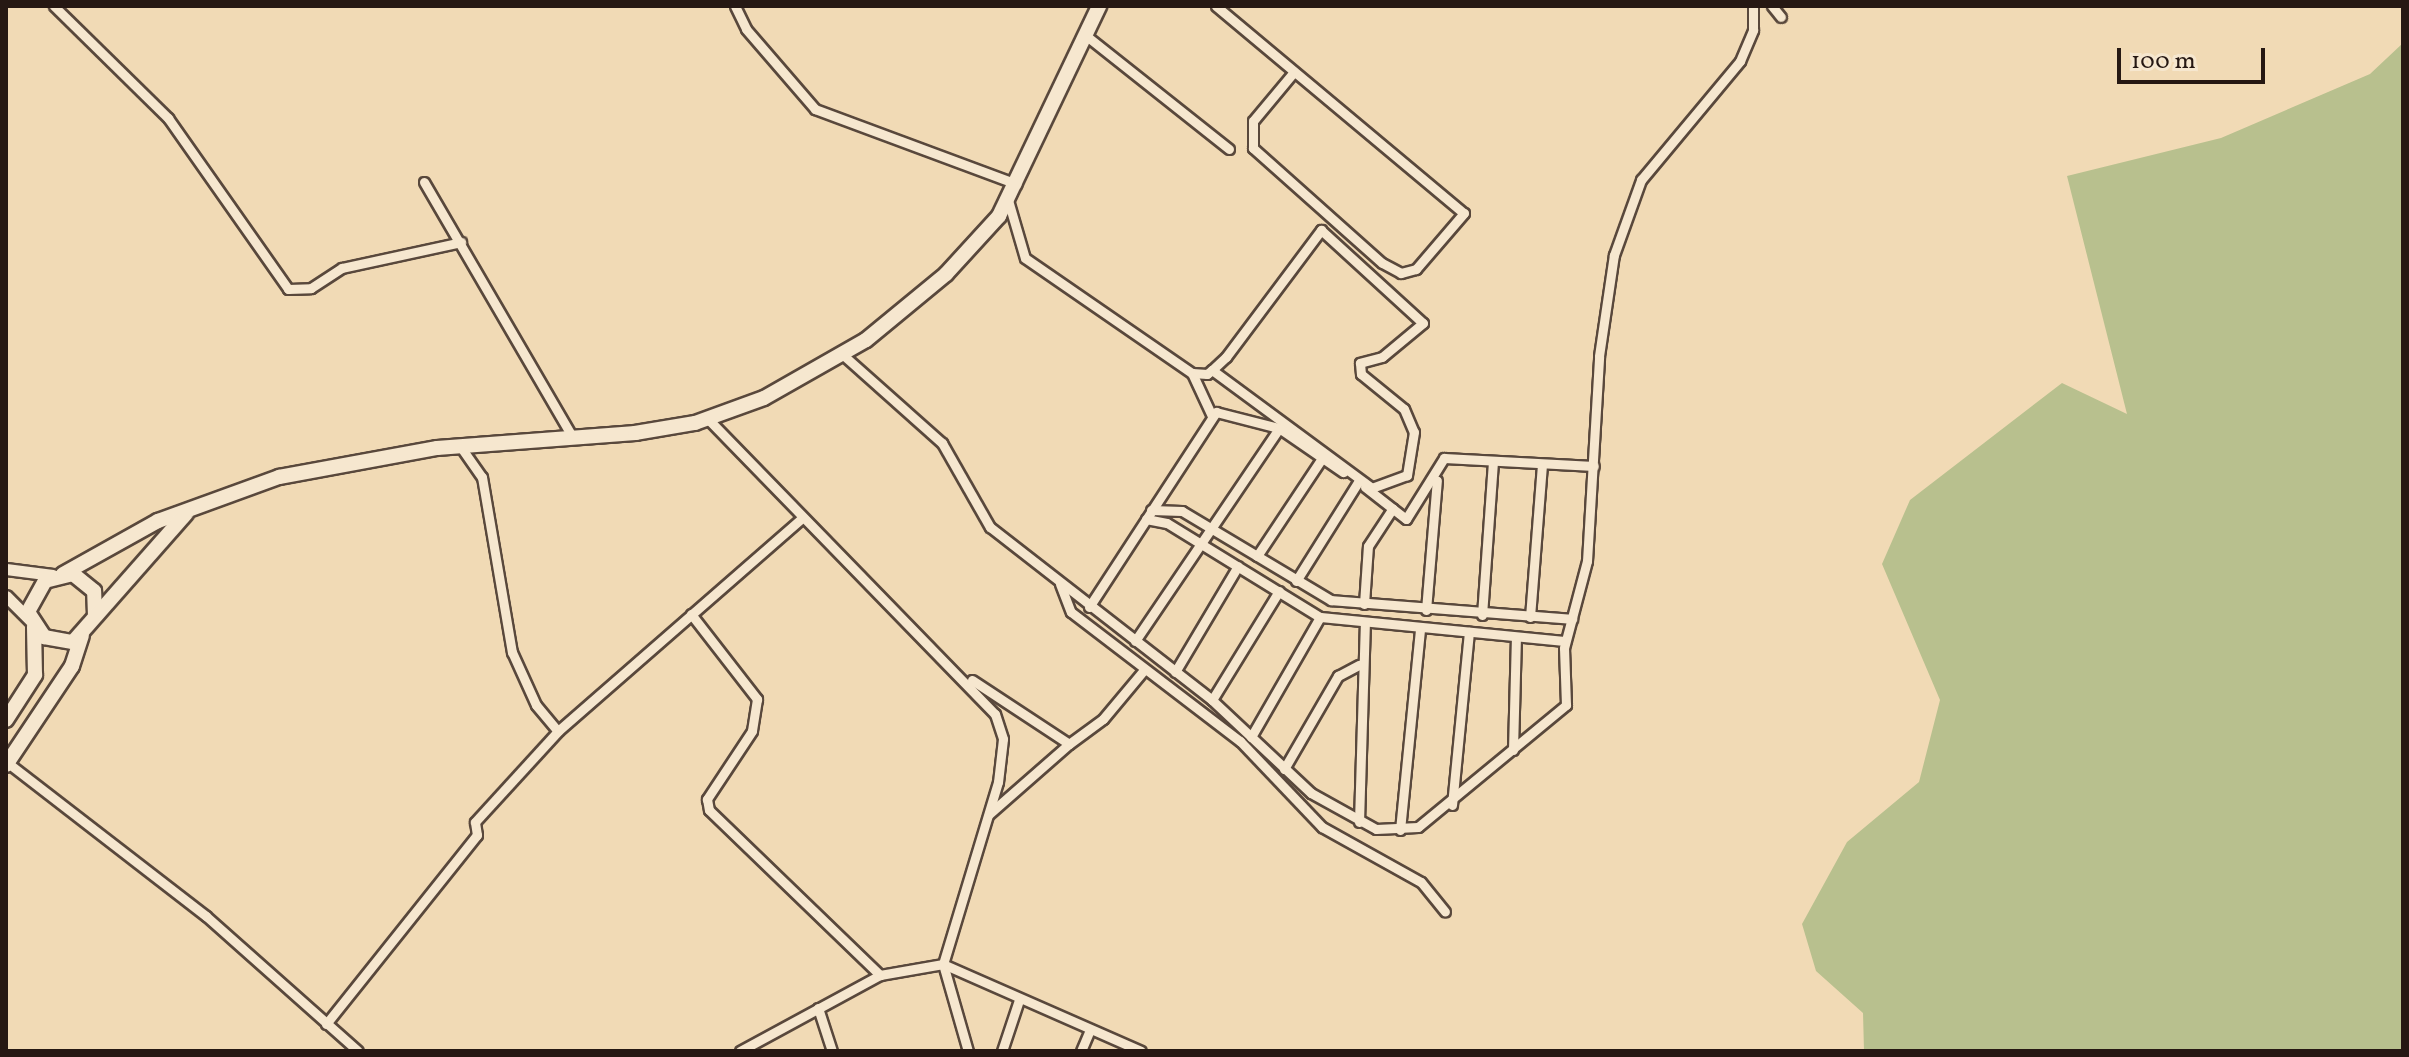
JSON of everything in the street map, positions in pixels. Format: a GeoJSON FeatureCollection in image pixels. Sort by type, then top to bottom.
{"type":"FeatureCollection","features":[{"type":"Feature","properties":{"kind":"main road"},"geometry":{"type":"LineString","coordinates":[[6,720],[35,675],[30,601],[58,574],[189,511],[279,477],[460,446],[573,438],[707,418],[764,398],[842,354],[946,274],[1008,200],[1099,6]]}},
{"type":"Feature","properties":{"kind":"main road"},"geometry":{"type":"LineString","coordinates":[[7,764],[72,666],[82,636],[95,616],[189,511]]}},
{"type":"Feature","properties":{"kind":"main road"},"geometry":{"type":"LineString","coordinates":[[58,574],[87,582],[95,616]]}},
{"type":"Feature","properties":{"kind":"main road"},"geometry":{"type":"LineString","coordinates":[[32,623],[53,641],[82,636]]}},
{"type":"Feature","properties":{"kind":"street"},"geometry":{"type":"LineString","coordinates":[[54,6],[168,118],[218,184],[258,256],[288,289],[311,288],[342,268],[461,242]]}},
{"type":"Feature","properties":{"kind":"street"},"geometry":{"type":"LineString","coordinates":[[735,6],[746,29],[815,109],[1017,184]]}},
{"type":"Feature","properties":{"kind":"street"},"geometry":{"type":"LineString","coordinates":[[1216,6],[1464,213],[1416,269],[1401,273],[1382,263],[1253,148],[1253,121],[1293,73]]}},
{"type":"Feature","properties":{"kind":"street"},"geometry":{"type":"LineString","coordinates":[[842,354],[942,443],[973,507],[1060,584],[1212,700],[1284,769],[1359,822],[1400,830],[1433,821],[1566,705],[1565,641],[1587,561],[1610,273],[1634,193],[1740,61],[1753,30],[1753,6]]}},
{"type":"Feature","properties":{"kind":"street"},"geometry":{"type":"LineString","coordinates":[[1772,6],[1781,17]]}},
{"type":"Feature","properties":{"kind":"street"},"geometry":{"type":"LineString","coordinates":[[1084,34],[1229,149]]}},
{"type":"Feature","properties":{"kind":"street"},"geometry":{"type":"LineString","coordinates":[[424,182],[573,438]]}},
{"type":"Feature","properties":{"kind":"street"},"geometry":{"type":"LineString","coordinates":[[1008,200],[1025,258],[1192,373],[1212,416]]}},
{"type":"Feature","properties":{"kind":"street"},"geometry":{"type":"LineString","coordinates":[[1192,373],[1212,370],[1321,230],[1423,323],[1382,357],[1360,363],[1361,374],[1404,409],[1414,432],[1407,475],[1372,488],[1212,370]]}},
{"type":"Feature","properties":{"kind":"street"},"geometry":{"type":"LineString","coordinates":[[1089,607],[1212,416],[1231,411],[1279,428],[1406,519],[1444,458],[1594,466]]}},
{"type":"Feature","properties":{"kind":"street"},"geometry":{"type":"LineString","coordinates":[[707,418],[800,520],[965,676],[995,714],[1003,739],[989,814],[943,964],[968,1051]]}},
{"type":"Feature","properties":{"kind":"street"},"geometry":{"type":"LineString","coordinates":[[1135,641],[1279,428]]}},
{"type":"Feature","properties":{"kind":"street"},"geometry":{"type":"LineString","coordinates":[[460,446],[482,477],[512,652],[536,705],[558,731]]}},
{"type":"Feature","properties":{"kind":"street"},"geometry":{"type":"LineString","coordinates":[[1257,556],[1322,458]]}},
{"type":"Feature","properties":{"kind":"street"},"geometry":{"type":"LineString","coordinates":[[1482,615],[1493,462]]}},
{"type":"Feature","properties":{"kind":"street"},"geometry":{"type":"LineString","coordinates":[[1530,617],[1542,464]]}},
{"type":"Feature","properties":{"kind":"street"},"geometry":{"type":"LineString","coordinates":[[1426,610],[1437,473]]}},
{"type":"Feature","properties":{"kind":"street"},"geometry":{"type":"LineString","coordinates":[[1296,581],[1358,482]]}},
{"type":"Feature","properties":{"kind":"street"},"geometry":{"type":"LineString","coordinates":[[1364,604],[1368,546],[1393,508]]}},
{"type":"Feature","properties":{"kind":"street"},"geometry":{"type":"LineString","coordinates":[[1149,515],[1182,511],[1331,600],[1482,615],[1572,619]]}},
{"type":"Feature","properties":{"kind":"street"},"geometry":{"type":"LineString","coordinates":[[1149,515],[1201,543],[1320,617],[1565,641]]}},
{"type":"Feature","properties":{"kind":"street"},"geometry":{"type":"LineString","coordinates":[[326,1024],[477,835],[475,822],[558,731],[800,520]]}},
{"type":"Feature","properties":{"kind":"street"},"geometry":{"type":"LineString","coordinates":[[1175,672],[1238,566]]}},
{"type":"Feature","properties":{"kind":"street"},"geometry":{"type":"LineString","coordinates":[[6,569],[58,574]]}},
{"type":"Feature","properties":{"kind":"street"},"geometry":{"type":"LineString","coordinates":[[1060,584],[1071,612],[1240,741],[1322,827],[1421,882],[1445,912]]}},
{"type":"Feature","properties":{"kind":"street"},"geometry":{"type":"LineString","coordinates":[[1212,700],[1279,591]]}},
{"type":"Feature","properties":{"kind":"street"},"geometry":{"type":"LineString","coordinates":[[6,596],[32,623]]}},
{"type":"Feature","properties":{"kind":"street"},"geometry":{"type":"LineString","coordinates":[[691,614],[757,699],[752,731],[707,799],[709,810],[880,975]]}},
{"type":"Feature","properties":{"kind":"street"},"geometry":{"type":"LineString","coordinates":[[1251,737],[1320,617]]}},
{"type":"Feature","properties":{"kind":"street"},"geometry":{"type":"LineString","coordinates":[[1359,822],[1359,665],[1365,622]]}},
{"type":"Feature","properties":{"kind":"street"},"geometry":{"type":"LineString","coordinates":[[1400,830],[1420,628]]}},
{"type":"Feature","properties":{"kind":"street"},"geometry":{"type":"LineString","coordinates":[[1452,805],[1469,632]]}},
{"type":"Feature","properties":{"kind":"street"},"geometry":{"type":"LineString","coordinates":[[1513,750],[1516,637]]}},
{"type":"Feature","properties":{"kind":"street"},"geometry":{"type":"LineString","coordinates":[[1284,769],[1338,676],[1359,665]]}},
{"type":"Feature","properties":{"kind":"street"},"geometry":{"type":"LineString","coordinates":[[989,814],[1069,744],[1103,719],[1144,670]]}},
{"type":"Feature","properties":{"kind":"street"},"geometry":{"type":"LineString","coordinates":[[965,676],[1069,744]]}},
{"type":"Feature","properties":{"kind":"street"},"geometry":{"type":"LineString","coordinates":[[7,764],[206,916],[358,1051]]}},
{"type":"Feature","properties":{"kind":"street"},"geometry":{"type":"LineString","coordinates":[[740,1051],[880,975],[943,964],[1141,1051]]}},
{"type":"Feature","properties":{"kind":"street"},"geometry":{"type":"LineString","coordinates":[[1002,1051],[1019,1000]]}},
{"type":"Feature","properties":{"kind":"street"},"geometry":{"type":"LineString","coordinates":[[818,1008],[832,1051]]}},
{"type":"Feature","properties":{"kind":"street"},"geometry":{"type":"LineString","coordinates":[[1081,1051],[1090,1030]]}},
{"type":"Feature","properties":{"kind":"green space"},"geometry":{"type":"Polygon","coordinates":[[[2403,43],[2403,1051],[1864,1051],[1863,1013],[1816,971],[1802,924],[1847,842],[1919,782],[1940,700],[1882,564],[1910,500],[2062,383],[2127,414],[2067,176],[2221,138],[2370,74],[2403,43]]]}}]}
